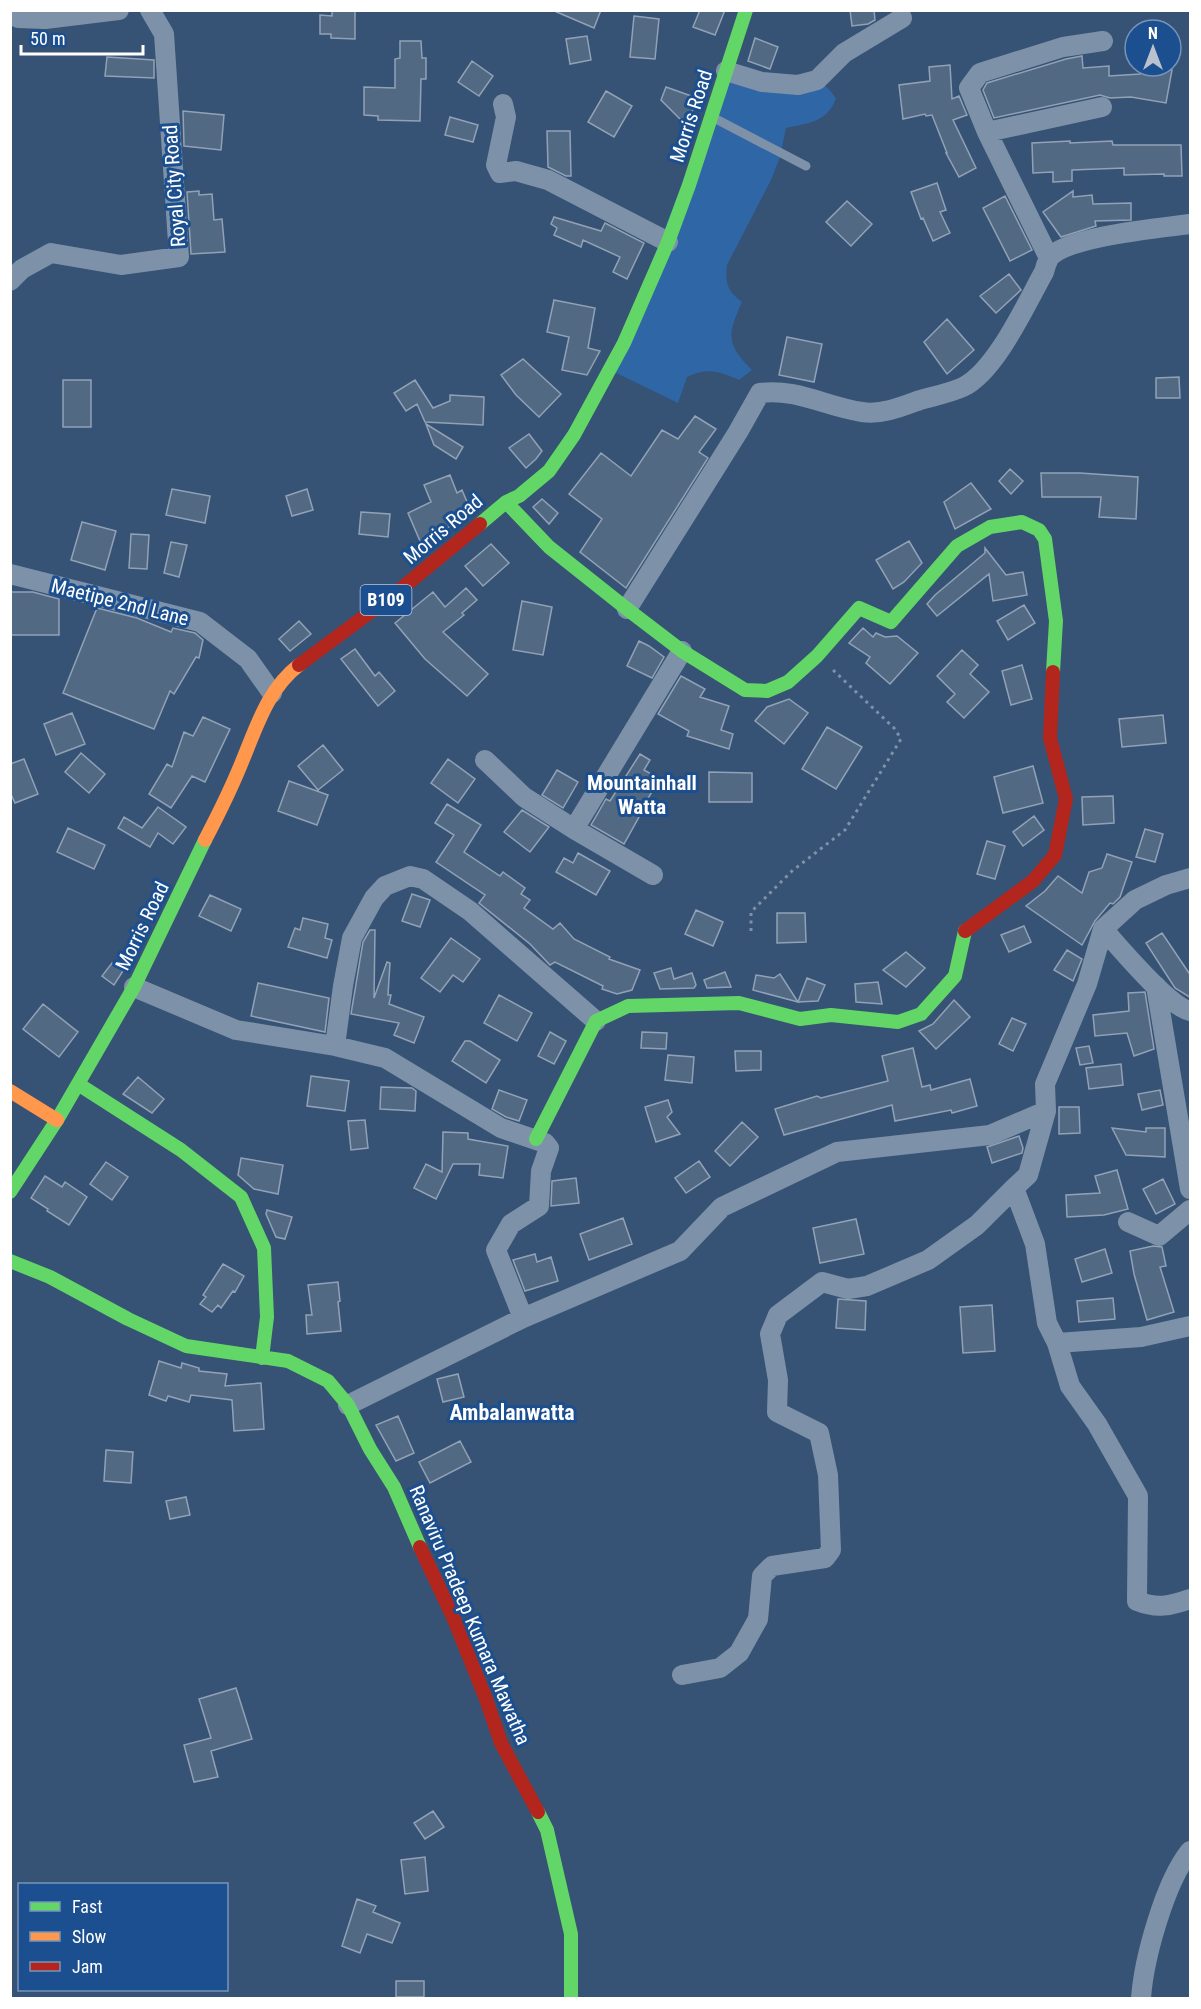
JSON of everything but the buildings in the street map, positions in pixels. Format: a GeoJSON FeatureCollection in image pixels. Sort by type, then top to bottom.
{"type":"FeatureCollection","features":[{"type":"Feature","properties":{"kind":"street"},"geometry":{"type":"LineString","coordinates":[[17,10],[18,18],[45,19],[119,10]]}},
{"type":"Feature","properties":{"kind":"street","name":"Royal City Road"},"geometry":{"type":"LineString","coordinates":[[10,281],[22,269],[51,253],[121,265],[179,257],[164,34],[150,10]]}},
{"type":"Feature","properties":{"kind":"street","name":"Morris Road"},"geometry":{"type":"LineString","coordinates":[[10,1192],[57,1120],[134,987],[230,790],[272,693],[285,676],[396,593],[506,502],[519,496],[549,471],[574,435],[624,343],[668,242],[746,10]]}},
{"type":"Feature","properties":{"kind":"street"},"geometry":{"type":"LineString","coordinates":[[726,70],[762,82],[798,85],[817,80],[844,53],[902,18]]}},
{"type":"Feature","properties":{"kind":"street"},"geometry":{"type":"LineString","coordinates":[[1049,258],[987,132],[969,88],[980,73],[1063,47],[1103,40]]}},
{"type":"Feature","properties":{"kind":"street"},"geometry":{"type":"LineString","coordinates":[[504,104],[506,117],[496,165],[500,173],[516,171],[548,180],[668,242]]}},
{"type":"Feature","properties":{"kind":"street"},"geometry":{"type":"LineString","coordinates":[[987,132],[1102,107]]}},
{"type":"Feature","properties":{"kind":"street"},"geometry":{"type":"LineString","coordinates":[[627,609],[760,393],[776,391],[795,394],[840,408],[865,412],[888,411],[964,386],[991,363],[1044,272],[1049,258],[1065,247],[1100,237],[1191,224]]}},
{"type":"Feature","properties":{"kind":"street"},"geometry":{"type":"LineString","coordinates":[[506,502],[549,547],[627,609],[682,651],[745,690],[767,691],[788,682],[817,656],[859,608],[891,622],[957,546],[990,527],[1022,522],[1039,530],[1045,539],[1056,621],[1050,738],[1066,799],[1055,855],[1033,881],[964,930],[956,976],[921,1014],[898,1022],[831,1014],[800,1019],[739,1003],[628,1006],[596,1021],[536,1139]]}},
{"type":"Feature","properties":{"kind":"street","name":"Maetipe 2nd Lane"},"geometry":{"type":"LineString","coordinates":[[10,574],[200,622],[248,659],[272,693]]}},
{"type":"Feature","properties":{"kind":"street"},"geometry":{"type":"LineString","coordinates":[[574,829],[682,651]]}},
{"type":"Feature","properties":{"kind":"street"},"geometry":{"type":"LineString","coordinates":[[485,760],[524,797],[653,875]]}},
{"type":"Feature","properties":{"kind":"street"},"geometry":{"type":"LineString","coordinates":[[335,1046],[352,938],[375,898],[385,886],[410,876],[423,879],[470,911],[596,1021]]}},
{"type":"Feature","properties":{"kind":"street"},"geometry":{"type":"LineString","coordinates":[[682,1675],[720,1668],[739,1653],[758,1619],[762,1576],[772,1566],[825,1558],[831,1550],[828,1475],[819,1433],[777,1412],[778,1380],[770,1334],[778,1315],[822,1282],[848,1289],[867,1286],[928,1260],[977,1225],[1028,1175],[1046,1111],[1045,1084],[1087,984],[1103,929],[1135,900],[1166,885],[1191,878]]}},
{"type":"Feature","properties":{"kind":"street"},"geometry":{"type":"LineString","coordinates":[[1103,929],[1156,986],[1182,1009],[1191,1011]]}},
{"type":"Feature","properties":{"kind":"street"},"geometry":{"type":"LineString","coordinates":[[1156,986],[1191,1189]]}},
{"type":"Feature","properties":{"kind":"street"},"geometry":{"type":"LineString","coordinates":[[134,987],[236,1030],[335,1046],[385,1058],[501,1128],[545,1143],[549,1149],[541,1171],[539,1206],[511,1224],[496,1250],[523,1318]]}},
{"type":"Feature","properties":{"kind":"street"},"geometry":{"type":"LineString","coordinates":[[78,1084],[181,1150],[241,1197],[264,1248],[267,1317],[262,1358]]}},
{"type":"Feature","properties":{"kind":"street"},"geometry":{"type":"LineString","coordinates":[[10,1091],[57,1120]]}},
{"type":"Feature","properties":{"kind":"street"},"geometry":{"type":"LineString","coordinates":[[348,1405],[523,1318],[680,1251],[722,1207],[837,1152],[990,1135],[1046,1111]]}},
{"type":"Feature","properties":{"kind":"street"},"geometry":{"type":"LineString","coordinates":[[1014,1188],[1035,1244],[1047,1323],[1057,1343],[1070,1386],[1097,1424],[1138,1496],[1137,1601],[1151,1607],[1191,1599]]}},
{"type":"Feature","properties":{"kind":"street"},"geometry":{"type":"LineString","coordinates":[[1128,1222],[1159,1236],[1191,1210]]}},
{"type":"Feature","properties":{"kind":"street","name":"Ranaviru Pradeep Kumara Mawatha"},"geometry":{"type":"LineString","coordinates":[[10,1261],[50,1276],[128,1319],[186,1346],[288,1361],[328,1380],[348,1405],[370,1449],[394,1487],[453,1617],[501,1743],[548,1830],[571,1934],[571,1998]]}},
{"type":"Feature","properties":{"kind":"street"},"geometry":{"type":"LineString","coordinates":[[1057,1343],[1141,1336],[1191,1326]]}},
{"type":"Feature","properties":{"kind":"street"},"geometry":{"type":"LineString","coordinates":[[1141,1998],[1150,1943],[1171,1884],[1191,1851]]}},
{"type":"Feature","properties":{"kind":"lane"},"geometry":{"type":"LineString","coordinates":[[711,116],[806,166]]}},
{"type":"Feature","properties":{"kind":"path"},"geometry":{"type":"LineString","coordinates":[[751,932],[750,912],[792,871],[845,830],[901,739],[895,729],[817,656]]}},
{"type":"Feature","properties":{"kind":"shaded area"},"geometry":{"type":"Polygon","coordinates":[[[723,78],[814,82],[827,87],[836,98],[823,117],[810,123],[786,128],[780,157],[771,180],[727,265],[728,286],[742,302],[732,331],[733,346],[752,370],[739,380],[713,371],[700,372],[687,377],[678,403],[610,370],[723,78]]]}},
{"type":"Feature","properties":{"kind":"traffic: fast"},"geometry":{"type":"LineString","coordinates":[[480,524],[549,471],[574,435],[624,343],[668,242],[689,185],[746,10]]}},
{"type":"Feature","properties":{"kind":"traffic: fast"},"geometry":{"type":"LineString","coordinates":[[506,502],[549,547],[682,651],[745,690],[767,691],[788,682],[817,656],[859,608],[891,622],[957,546],[990,527],[1022,522],[1039,530],[1045,539],[1056,621],[1053,672]]}},
{"type":"Feature","properties":{"kind":"traffic: fast"},"geometry":{"type":"LineString","coordinates":[[10,1192],[57,1120],[134,987],[205,840]]}},
{"type":"Feature","properties":{"kind":"traffic: fast"},"geometry":{"type":"LineString","coordinates":[[536,1139],[596,1021],[628,1006],[739,1003],[800,1019],[831,1015],[898,1022],[921,1014],[955,976],[965,931]]}},
{"type":"Feature","properties":{"kind":"traffic: fast"},"geometry":{"type":"LineString","coordinates":[[78,1084],[181,1150],[241,1197],[264,1248],[267,1317],[262,1358]]}},
{"type":"Feature","properties":{"kind":"traffic: fast"},"geometry":{"type":"LineString","coordinates":[[10,1261],[50,1277],[128,1319],[186,1346],[288,1361],[328,1381],[348,1405],[370,1449],[394,1487],[420,1547]]}},
{"type":"Feature","properties":{"kind":"traffic: fast"},"geometry":{"type":"LineString","coordinates":[[538,1812],[547,1830],[571,1934],[571,1998]]}},
{"type":"Feature","properties":{"kind":"traffic: slow"},"geometry":{"type":"LineString","coordinates":[[205,840],[231,787],[263,712],[278,687],[299,665]]}},
{"type":"Feature","properties":{"kind":"traffic: slow"},"geometry":{"type":"LineString","coordinates":[[10,1091],[57,1120]]}},
{"type":"Feature","properties":{"kind":"traffic: jam"},"geometry":{"type":"LineString","coordinates":[[299,665],[396,593],[480,524]]}},
{"type":"Feature","properties":{"kind":"traffic: jam"},"geometry":{"type":"LineString","coordinates":[[965,931],[1033,881],[1055,855],[1066,799],[1050,738],[1053,672]]}},
{"type":"Feature","properties":{"kind":"traffic: jam"},"geometry":{"type":"LineString","coordinates":[[420,1547],[453,1617],[501,1743],[538,1812]]}},
{"type":"Feature","properties":{"kind":"district","name":"Mountainhall Watta"},"geometry":{"type":"Point","coordinates":[642,795]}},
{"type":"Feature","properties":{"kind":"district","name":"Ambalanwatta"},"geometry":{"type":"Point","coordinates":[512,1412]}}]}
